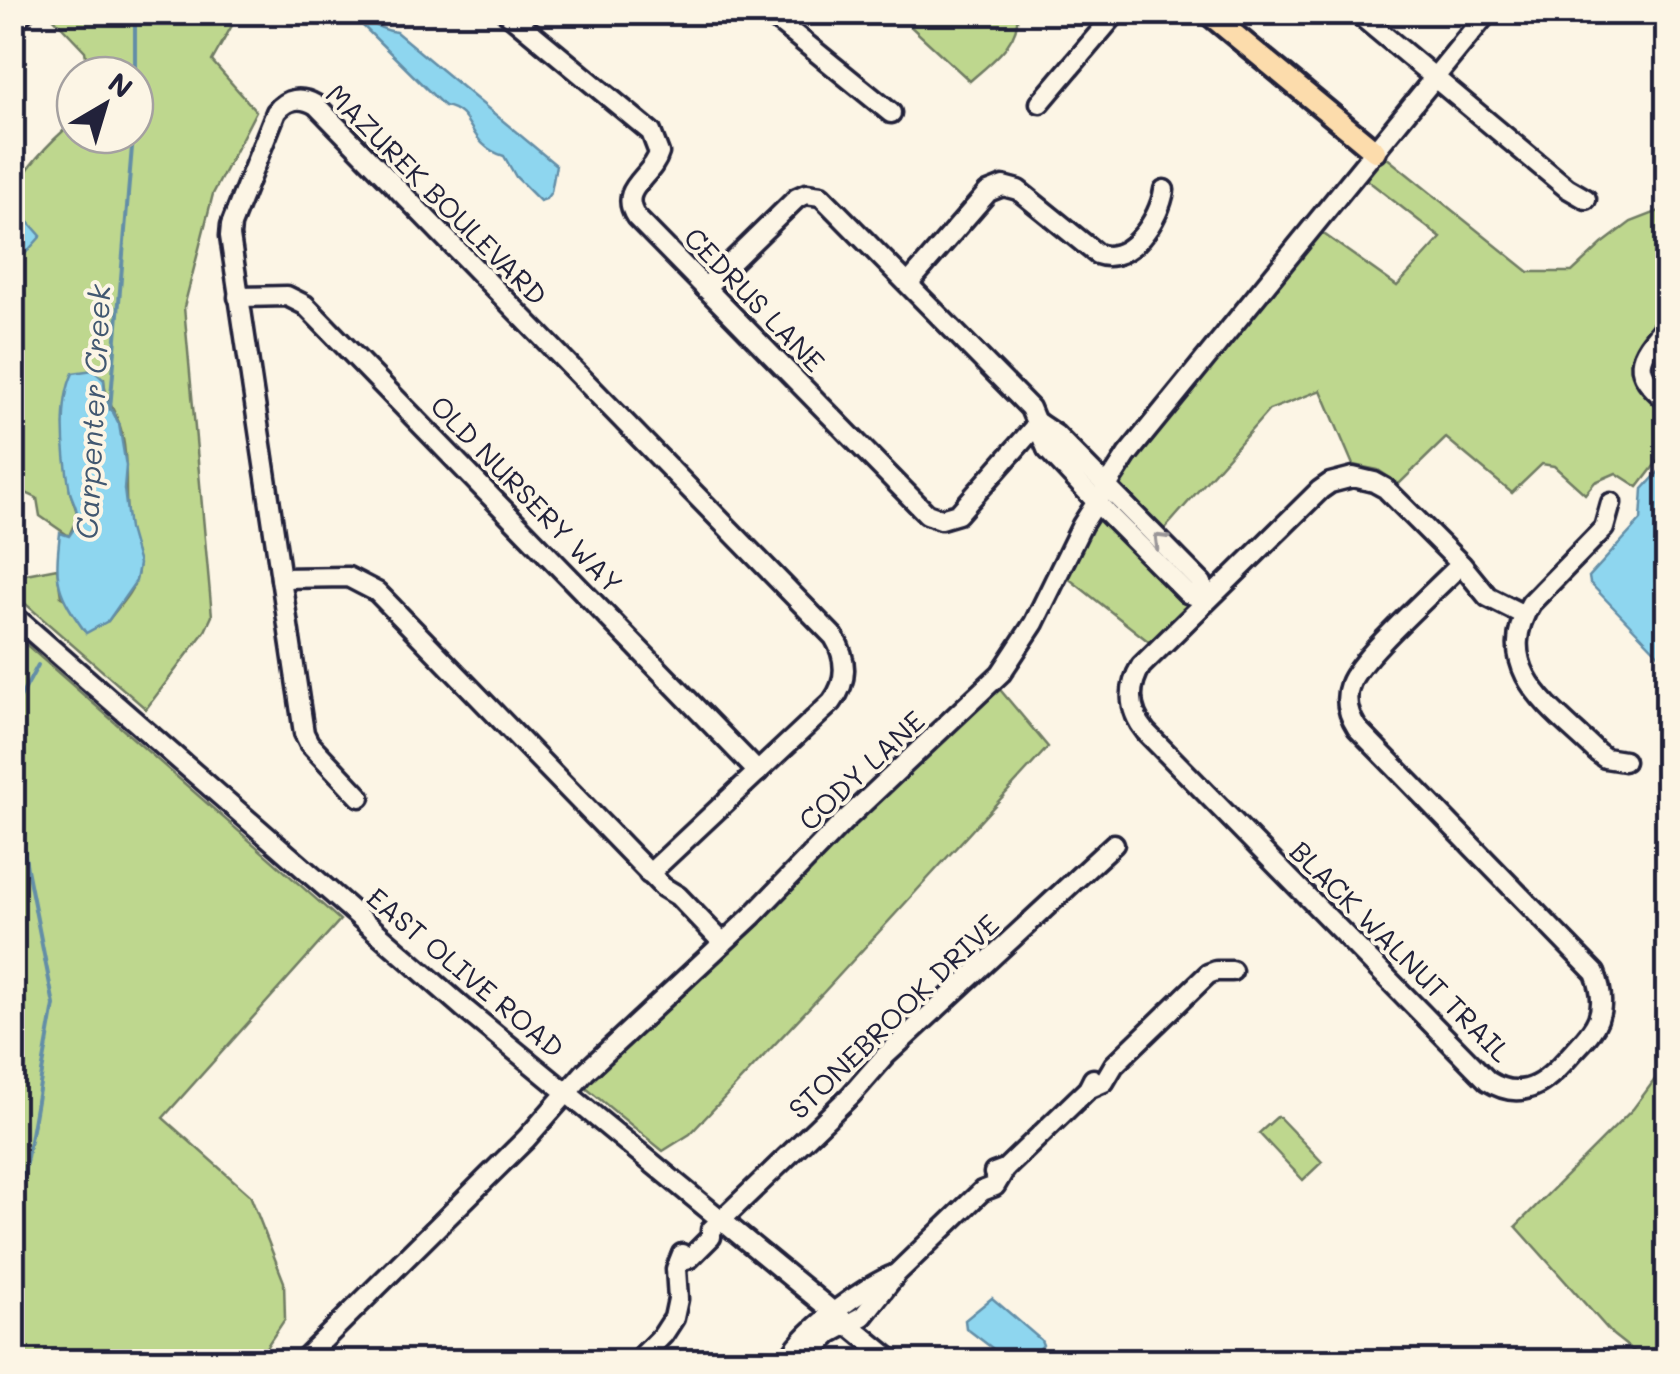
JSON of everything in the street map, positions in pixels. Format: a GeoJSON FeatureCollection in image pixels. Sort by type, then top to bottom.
{"type":"FeatureCollection","features":[{"type":"Feature","properties":{"kind":"main road"},"geometry":{"type":"LineString","coordinates":[[1206,12],[1375,151]]}},
{"type":"Feature","properties":{"kind":"street"},"geometry":{"type":"LineString","coordinates":[[12,24],[24,12]]}},
{"type":"Feature","properties":{"kind":"street","name":"CEDRUS LANE"},"geometry":{"type":"LineString","coordinates":[[506,12],[651,132],[658,153],[652,169],[631,192],[631,210],[927,514],[935,518],[958,514],[1038,422]]}},
{"type":"Feature","properties":{"kind":"street"},"geometry":{"type":"LineString","coordinates":[[767,12],[891,113]]}},
{"type":"Feature","properties":{"kind":"street"},"geometry":{"type":"LineString","coordinates":[[1040,103],[1116,12]]}},
{"type":"Feature","properties":{"kind":"street"},"geometry":{"type":"LineString","coordinates":[[1356,12],[1586,199]]}},
{"type":"Feature","properties":{"kind":"street","name":"CODY LANE"},"geometry":{"type":"LineString","coordinates":[[301,1362],[526,1139],[566,1092],[1001,673],[1034,623],[1102,493],[1139,440],[1488,12]]}},
{"type":"Feature","properties":{"kind":"street","name":"MAZUREK BOULEVARD"},"geometry":{"type":"LineString","coordinates":[[360,797],[304,733],[230,236],[276,112],[288,100],[306,100],[316,106],[834,637],[845,672],[838,694],[656,881]]}},
{"type":"Feature","properties":{"kind":"street"},"geometry":{"type":"LineString","coordinates":[[909,283],[988,192],[996,188],[1018,190],[1106,258],[1130,248],[1157,214],[1164,190]]}},
{"type":"Feature","properties":{"kind":"street"},"geometry":{"type":"LineString","coordinates":[[704,288],[797,198],[812,194],[827,200],[1030,408],[1038,422],[1056,435],[1102,493],[1202,583],[1207,600]]}},
{"type":"Feature","properties":{"kind":"street","name":"OLD NURSERY WAY"},"geometry":{"type":"LineString","coordinates":[[238,297],[287,296],[305,305],[758,772]]}},
{"type":"Feature","properties":{"kind":"street"},"geometry":{"type":"LineString","coordinates":[[1662,397],[1642,376],[1641,358],[1668,322]]}},
{"type":"Feature","properties":{"kind":"street","name":"BLACK WALNUT TRAIL"},"geometry":{"type":"LineString","coordinates":[[1461,564],[1357,670],[1347,694],[1348,707],[1357,728],[1595,972],[1602,994],[1592,1030],[1549,1079],[1529,1090],[1506,1090],[1488,1080],[1138,722],[1130,700],[1134,676],[1141,666],[1320,490],[1341,479],[1362,478],[1385,488],[1461,564],[1488,597],[1524,615]]}},
{"type":"Feature","properties":{"kind":"street"},"geometry":{"type":"LineString","coordinates":[[1611,503],[1604,528],[1536,597],[1524,615],[1518,660],[1532,688],[1597,752],[1624,761]]}},
{"type":"Feature","properties":{"kind":"street"},"geometry":{"type":"LineString","coordinates":[[280,578],[348,577],[370,585],[656,881],[678,896],[718,947]]}},
{"type":"Feature","properties":{"kind":"street","name":"EAST OLIVE ROAD"},"geometry":{"type":"LineString","coordinates":[[12,614],[716,1225],[894,1362]]}},
{"type":"Feature","properties":{"kind":"street","name":"STONEBROOK DRIVE"},"geometry":{"type":"LineString","coordinates":[[636,1362],[674,1318],[678,1298],[676,1269],[680,1261],[690,1258],[712,1237],[716,1225],[851,1095],[898,1043],[1114,844]]}},
{"type":"Feature","properties":{"kind":"street"},"geometry":{"type":"LineString","coordinates":[[788,1362],[791,1352],[841,1318],[876,1283],[897,1273],[982,1191],[995,1186],[1005,1169],[1088,1088],[1104,1082],[1114,1065],[1208,974],[1232,971]]}},
{"type":"Feature","properties":{"kind":"street"},"geometry":{"type":"LineString","coordinates":[[801,1362],[841,1318]]}},
{"type":"Feature","properties":{"kind":"green space"},"geometry":{"type":"Polygon","coordinates":[[[49,13],[239,13],[212,61],[256,111],[213,194],[184,307],[212,616],[146,709],[13,593],[13,585],[21,575],[57,568],[61,597],[108,621],[132,588],[138,570],[127,518],[123,436],[104,380],[64,424],[70,492],[78,515],[69,536],[40,516],[37,498],[13,487],[13,267],[40,236],[13,204],[15,193],[36,158],[55,139],[55,155],[155,155],[155,55],[86,55],[49,13]]]}},
{"type":"Feature","properties":{"kind":"green space"},"geometry":{"type":"Polygon","coordinates":[[[896,13],[1017,13],[1017,24],[1009,43],[970,81],[896,13]]]}},
{"type":"Feature","properties":{"kind":"green space"},"geometry":{"type":"Polygon","coordinates":[[[1381,153],[1529,272],[1572,272],[1631,222],[1667,208],[1667,310],[1634,369],[1642,388],[1667,410],[1667,449],[1638,487],[1616,473],[1595,482],[1585,494],[1554,466],[1542,464],[1512,493],[1446,438],[1399,484],[1378,470],[1353,465],[1321,390],[1269,410],[1162,532],[1114,484],[1318,230],[1397,286],[1441,238],[1362,176],[1381,153]]]}},
{"type":"Feature","properties":{"kind":"green space"},"geometry":{"type":"Polygon","coordinates":[[[1097,512],[1193,602],[1153,645],[1063,574],[1097,512]]]}},
{"type":"Feature","properties":{"kind":"green space"},"geometry":{"type":"Polygon","coordinates":[[[13,633],[340,920],[163,1118],[250,1195],[284,1282],[285,1319],[257,1361],[13,1361],[13,633]]]}},
{"type":"Feature","properties":{"kind":"green space"},"geometry":{"type":"Polygon","coordinates":[[[997,686],[1048,747],[690,1134],[663,1151],[581,1084],[997,686]]]}},
{"type":"Feature","properties":{"kind":"green space"},"geometry":{"type":"Polygon","coordinates":[[[1667,1063],[1667,1361],[1646,1361],[1613,1335],[1516,1226],[1633,1109],[1667,1063]]]}},
{"type":"Feature","properties":{"kind":"green space"},"geometry":{"type":"Polygon","coordinates":[[[1278,1116],[1322,1162],[1303,1180],[1259,1133],[1278,1116]]]}},
{"type":"Feature","properties":{"kind":"water"},"geometry":{"type":"Polygon","coordinates":[[[349,12],[396,32],[556,165],[546,199],[540,201],[516,177],[504,156],[483,144],[462,114],[444,106],[349,12]]]}},
{"type":"Feature","properties":{"kind":"water"},"geometry":{"type":"Polygon","coordinates":[[[13,204],[41,236],[13,267],[13,204]]]}},
{"type":"Feature","properties":{"kind":"water"},"geometry":{"type":"Polygon","coordinates":[[[93,370],[104,380],[105,397],[119,424],[129,529],[139,564],[136,581],[108,621],[86,633],[63,597],[57,564],[60,533],[69,536],[77,517],[66,463],[65,400],[73,373],[93,370]]]}},
{"type":"Feature","properties":{"kind":"water"},"geometry":{"type":"Polygon","coordinates":[[[1667,463],[1667,663],[1590,583],[1589,577],[1641,520],[1643,489],[1667,463]]]}},
{"type":"Feature","properties":{"kind":"water"},"geometry":{"type":"Polygon","coordinates":[[[992,1298],[1041,1340],[1043,1345],[1029,1361],[1009,1361],[966,1328],[965,1320],[992,1298]]]}},
{"type":"Feature","properties":{"kind":"waterway","name":"Carpenter Creek"},"geometry":{"type":"LineString","coordinates":[[135,12],[135,55]]}},
{"type":"Feature","properties":{"kind":"waterway","name":"Carpenter Creek"},"geometry":{"type":"LineString","coordinates":[[110,409],[131,155]]}},
{"type":"Feature","properties":{"kind":"waterway","name":"Carpenter Creek"},"geometry":{"type":"LineString","coordinates":[[12,722],[38,665]]}},
{"type":"Feature","properties":{"kind":"waterway","name":"Carpenter Creek"},"geometry":{"type":"LineString","coordinates":[[12,765],[27,869],[54,1005],[12,1242]]}}]}
